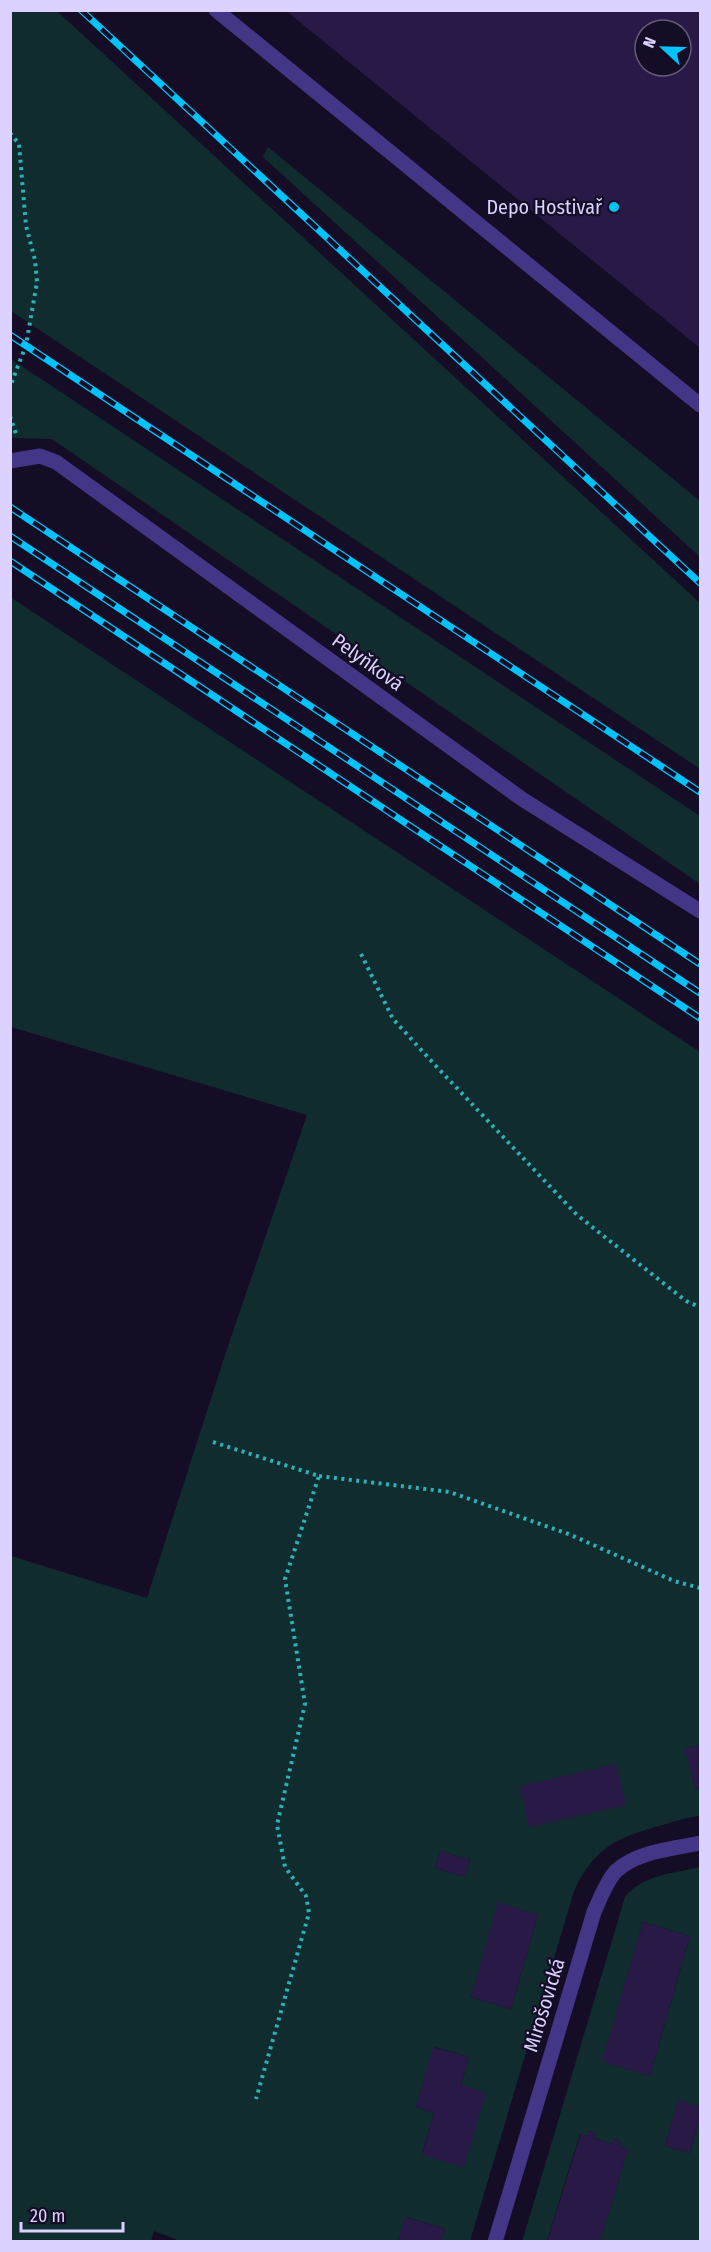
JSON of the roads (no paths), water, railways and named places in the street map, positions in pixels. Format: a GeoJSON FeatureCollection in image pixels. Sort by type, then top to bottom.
{"type":"FeatureCollection","features":[{"type":"Feature","properties":{"kind":"street"},"geometry":{"type":"LineString","coordinates":[[216,10],[700,405]]}},
{"type":"Feature","properties":{"kind":"street","name":"Pelyňková"},"geometry":{"type":"LineString","coordinates":[[17,460],[40,456],[56,462],[522,799],[700,911]]}},
{"type":"Feature","properties":{"kind":"street","name":"Mirošovická"},"geometry":{"type":"LineString","coordinates":[[495,2241],[594,1912],[605,1888],[616,1871],[630,1861],[700,1843]]}},
{"type":"Feature","properties":{"kind":"railway"},"geometry":{"type":"LineString","coordinates":[[81,10],[700,583]]}},
{"type":"Feature","properties":{"kind":"railway"},"geometry":{"type":"LineString","coordinates":[[10,335],[700,792]]}},
{"type":"Feature","properties":{"kind":"railway"},"geometry":{"type":"LineString","coordinates":[[10,507],[700,964]]}},
{"type":"Feature","properties":{"kind":"railway"},"geometry":{"type":"LineString","coordinates":[[10,536],[700,993]]}},
{"type":"Feature","properties":{"kind":"railway"},"geometry":{"type":"LineString","coordinates":[[10,561],[700,1018]]}},
{"type":"Feature","properties":{"kind":"place","name":"Depo Hostivař"},"geometry":{"type":"Point","coordinates":[614,207]}}]}
